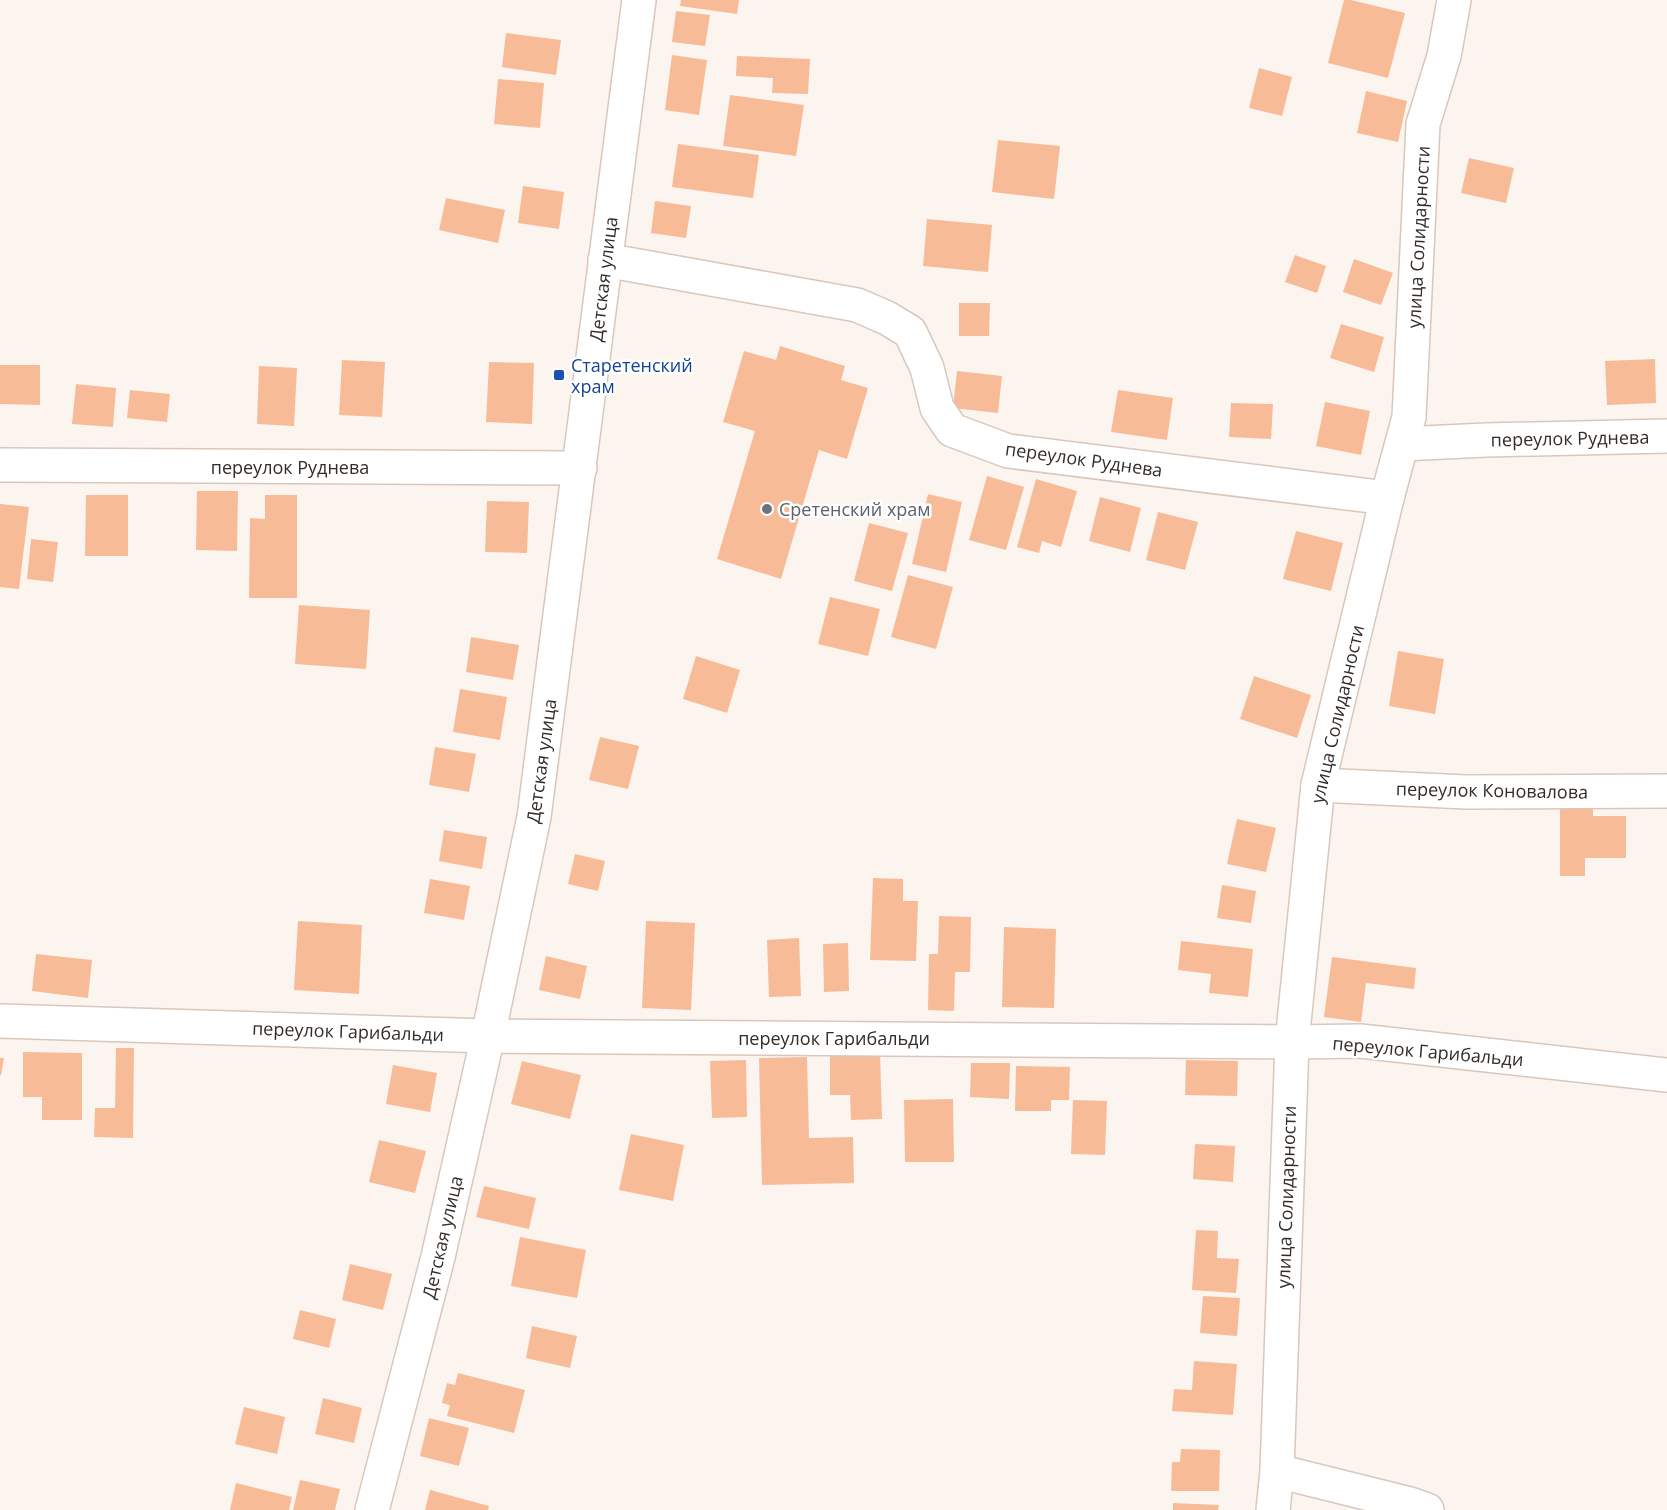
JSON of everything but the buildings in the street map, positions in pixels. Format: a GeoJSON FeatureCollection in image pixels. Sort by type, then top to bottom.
{"type":"FeatureCollection","features":[{"type":"Feature","properties":{"kind":"street","name":"Детская улица"},"geometry":{"type":"LineString","coordinates":[[372,1510],[438,1257],[534,818],[639,0]]}},
{"type":"Feature","properties":{"kind":"street","name":"улица Солидарности"},"geometry":{"type":"LineString","coordinates":[[1274,1510],[1292,1042],[1318,785],[1387,498],[1409,417],[1423,124],[1444,56],[1454,0]]}},
{"type":"Feature","properties":{"kind":"street","name":"переулок Руднева"},"geometry":{"type":"LineString","coordinates":[[605,260],[856,305],[887,318],[910,332],[927,368],[936,408],[952,430],[1008,451],[1387,498]]}},
{"type":"Feature","properties":{"kind":"street","name":"переулок Руднева"},"geometry":{"type":"LineString","coordinates":[[1402,444],[1667,436]]}},
{"type":"Feature","properties":{"kind":"street","name":"переулок Руднева"},"geometry":{"type":"LineString","coordinates":[[0,465],[580,468]]}},
{"type":"Feature","properties":{"kind":"street","name":"переулок Коновалова"},"geometry":{"type":"LineString","coordinates":[[1318,785],[1466,792],[1667,791]]}},
{"type":"Feature","properties":{"kind":"street","name":"переулок Гарибальди"},"geometry":{"type":"LineString","coordinates":[[0,1022],[488,1035],[1359,1041],[1667,1075]]}},
{"type":"Feature","properties":{"kind":"street"},"geometry":{"type":"LineString","coordinates":[[1276,1471],[1427,1510]]}},
{"type":"Feature","properties":{"kind":"place","name":"Старетенский храм"},"geometry":{"type":"Point","coordinates":[559,375]}},
{"type":"Feature","properties":{"kind":"place","name":"Сретенский храм"},"geometry":{"type":"Point","coordinates":[767,509]}}]}
